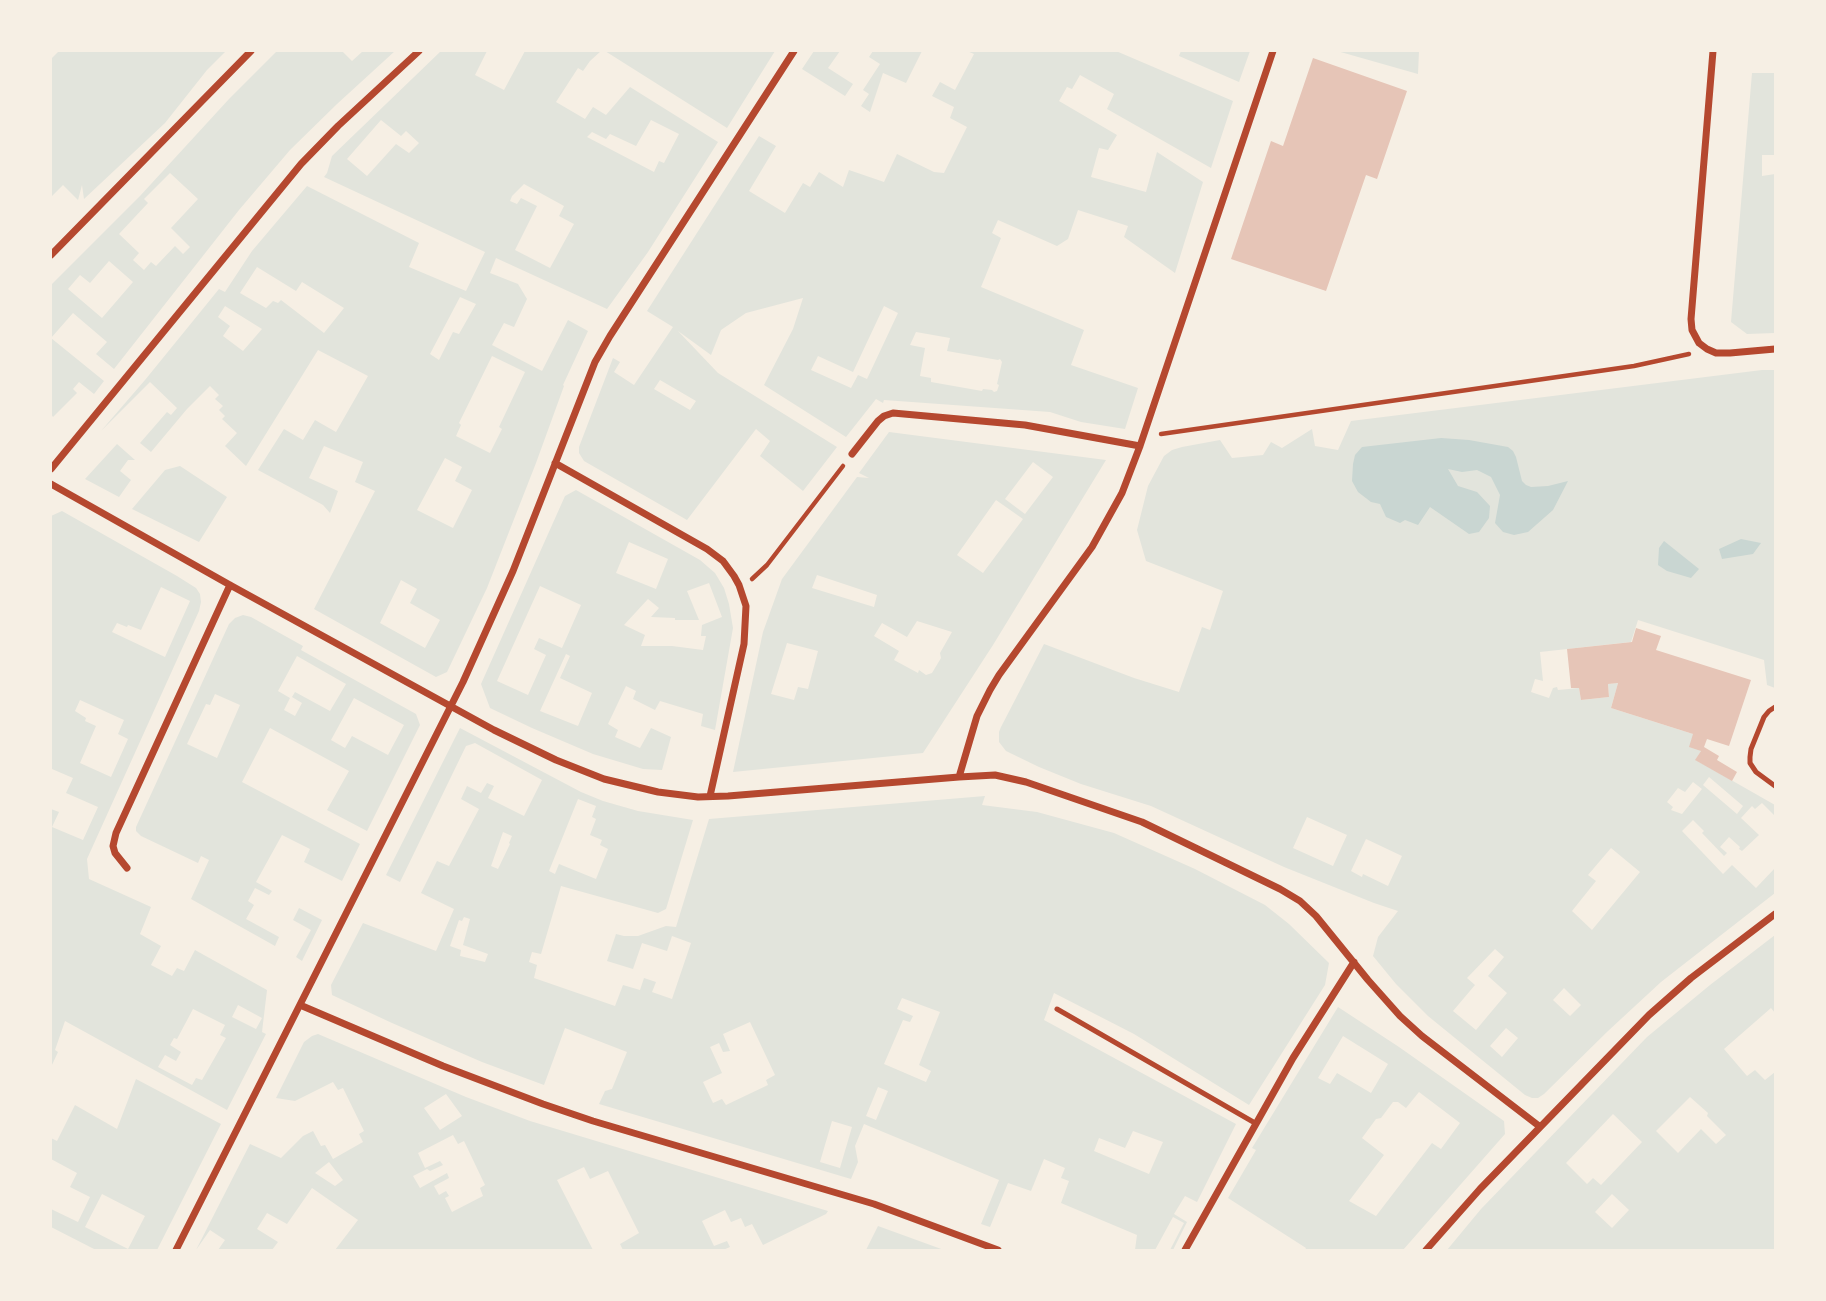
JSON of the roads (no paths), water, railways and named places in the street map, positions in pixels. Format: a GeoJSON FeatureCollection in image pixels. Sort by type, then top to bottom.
{"type":"FeatureCollection","features":[{"type":"Feature","properties":{"kind":"street"},"geometry":{"type":"LineString","coordinates":[[51,255],[251,51]]}},
{"type":"Feature","properties":{"kind":"street"},"geometry":{"type":"LineString","coordinates":[[51,469],[300,164],[419,51]]}},
{"type":"Feature","properties":{"kind":"street"},"geometry":{"type":"LineString","coordinates":[[176,1250],[451,706],[501,601],[602,349],[794,51]]}},
{"type":"Feature","properties":{"kind":"street"},"geometry":{"type":"LineString","coordinates":[[959,776],[977,716],[990,690],[1091,547],[1118,501],[1140,446],[1273,51]]}},
{"type":"Feature","properties":{"kind":"street"},"geometry":{"type":"LineString","coordinates":[[1713,51],[1690,318],[1693,335],[1707,349],[1721,354],[1775,349]]}},
{"type":"Feature","properties":{"kind":"street"},"geometry":{"type":"LineString","coordinates":[[852,454],[878,421],[893,413],[1025,425],[1140,446]]}},
{"type":"Feature","properties":{"kind":"street"},"geometry":{"type":"LineString","coordinates":[[555,463],[707,550],[723,561],[739,585],[746,606],[746,630],[710,796]]}},
{"type":"Feature","properties":{"kind":"street"},"geometry":{"type":"LineString","coordinates":[[53,488],[524,745],[587,773],[627,786],[688,796],[710,796],[995,775],[1109,810],[1157,829],[1280,888],[1300,901],[1316,916],[1389,1004],[1422,1036],[1539,1126]]}},
{"type":"Feature","properties":{"kind":"street"},"geometry":{"type":"LineString","coordinates":[[127,868],[115,853],[113,846],[116,834],[230,585]]}},
{"type":"Feature","properties":{"kind":"street"},"geometry":{"type":"LineString","coordinates":[[1426,1250],[1539,1126],[1648,1015],[1775,914]]}},
{"type":"Feature","properties":{"kind":"street"},"geometry":{"type":"LineString","coordinates":[[1185,1250],[1255,1123],[1354,962]]}},
{"type":"Feature","properties":{"kind":"street"},"geometry":{"type":"LineString","coordinates":[[300,1005],[443,1066],[543,1104],[874,1204],[998,1250]]}},
{"type":"Feature","properties":{"kind":"lane"},"geometry":{"type":"LineString","coordinates":[[1775,707],[1764,717],[1749,757],[1756,772],[1775,786]]}},
{"type":"Feature","properties":{"kind":"lane"},"geometry":{"type":"LineString","coordinates":[[1057,1009],[1255,1123]]}}]}
